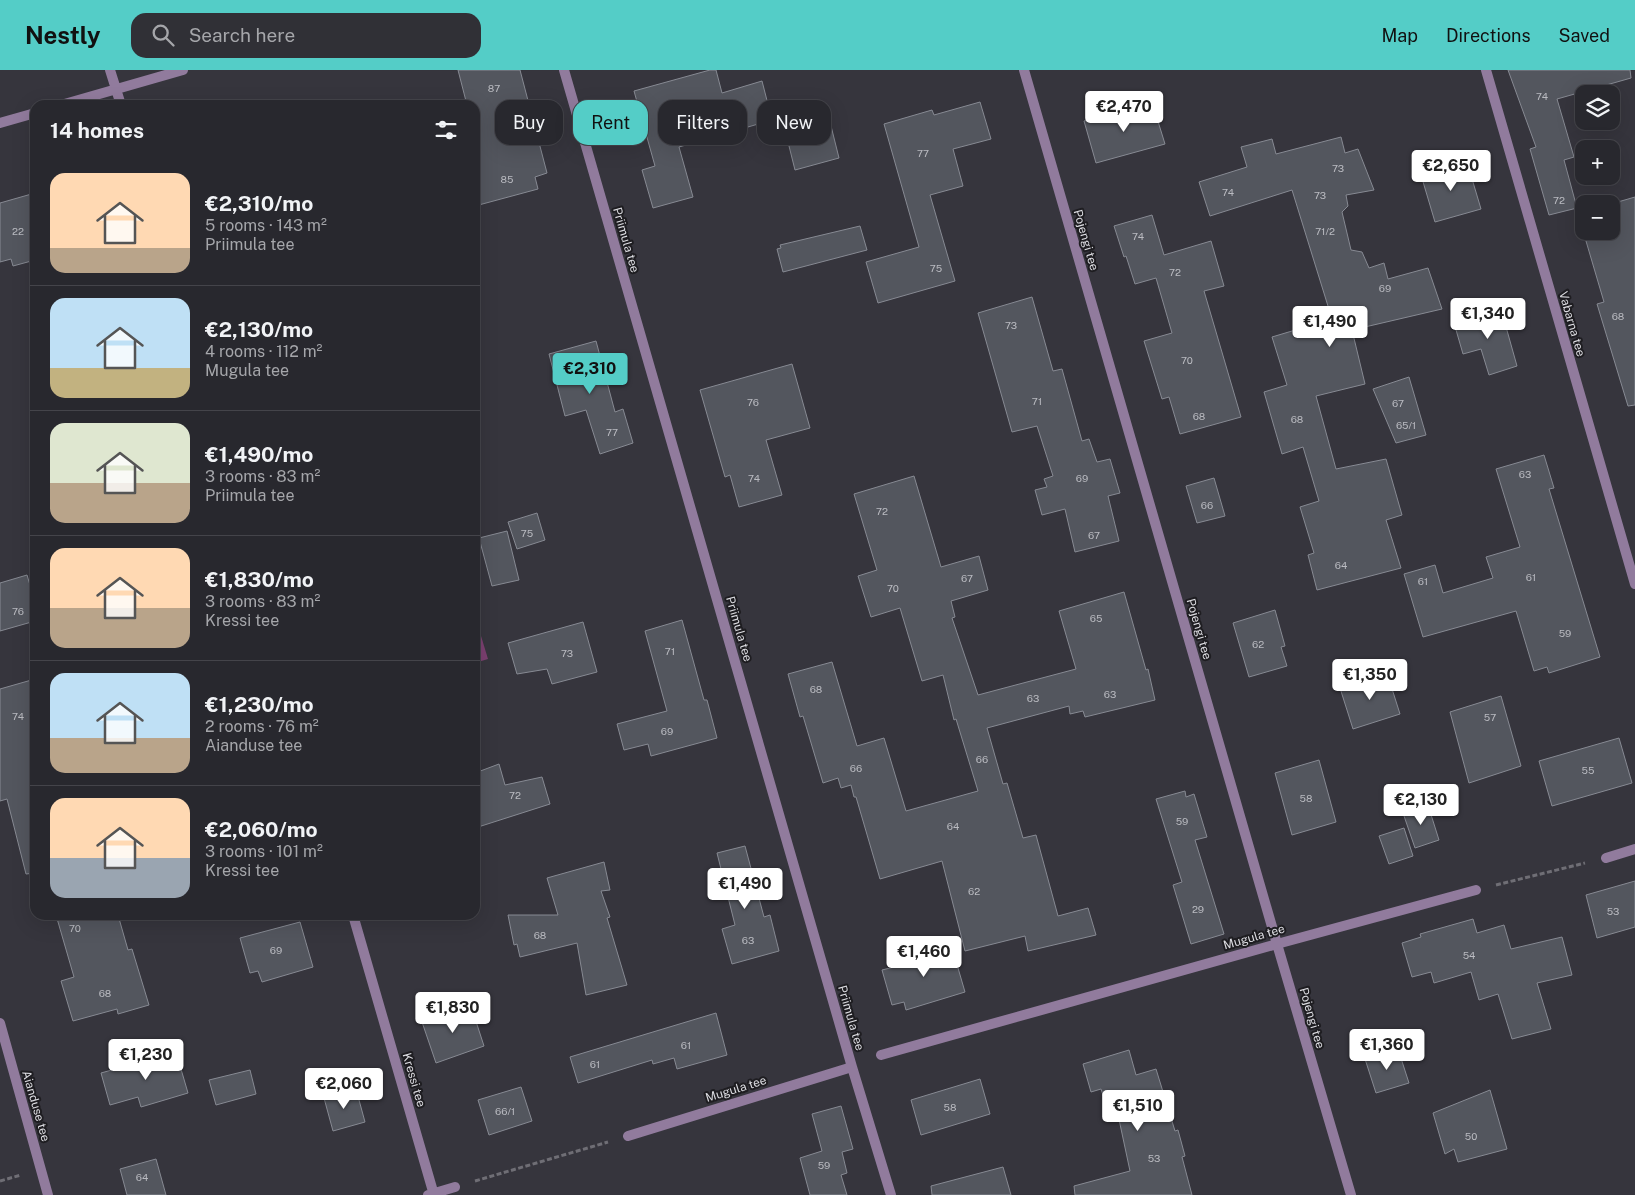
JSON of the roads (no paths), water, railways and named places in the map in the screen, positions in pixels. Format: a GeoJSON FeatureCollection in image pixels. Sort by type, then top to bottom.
{"type":"FeatureCollection","features":[{"type":"Feature","properties":{"kind":"street"},"geometry":{"type":"LineString","coordinates":[[110,70],[119,100]]}},
{"type":"Feature","properties":{"kind":"street"},"geometry":{"type":"LineString","coordinates":[[78,100],[182,70]]}},
{"type":"Feature","properties":{"kind":"street","name":"Priimula tee"},"geometry":{"type":"LineString","coordinates":[[564,70],[852,1067],[891,1195]]}},
{"type":"Feature","properties":{"kind":"street","name":"Pojengi tee"},"geometry":{"type":"LineString","coordinates":[[1024,70],[1351,1195]]}},
{"type":"Feature","properties":{"kind":"street","name":"Vabarna tee"},"geometry":{"type":"LineString","coordinates":[[1486,70],[1635,584]]}},
{"type":"Feature","properties":{"kind":"street"},"geometry":{"type":"LineString","coordinates":[[0,123],[30,114]]}},
{"type":"Feature","properties":{"kind":"street"},"geometry":{"type":"LineString","coordinates":[[1606,858],[1635,849]]}},
{"type":"Feature","properties":{"kind":"street","name":"Mugula tee"},"geometry":{"type":"LineString","coordinates":[[882,1055],[1476,890]]}},
{"type":"Feature","properties":{"kind":"street","name":"Kressi tee"},"geometry":{"type":"LineString","coordinates":[[355,920],[432,1194]]}},
{"type":"Feature","properties":{"kind":"street","name":"Aianduse tee"},"geometry":{"type":"LineString","coordinates":[[0,1023],[48,1195]]}},
{"type":"Feature","properties":{"kind":"street","name":"Mugula tee"},"geometry":{"type":"LineString","coordinates":[[628,1136],[852,1067]]}},
{"type":"Feature","properties":{"kind":"street"},"geometry":{"type":"LineString","coordinates":[[432,1194],[455,1186]]}}]}
